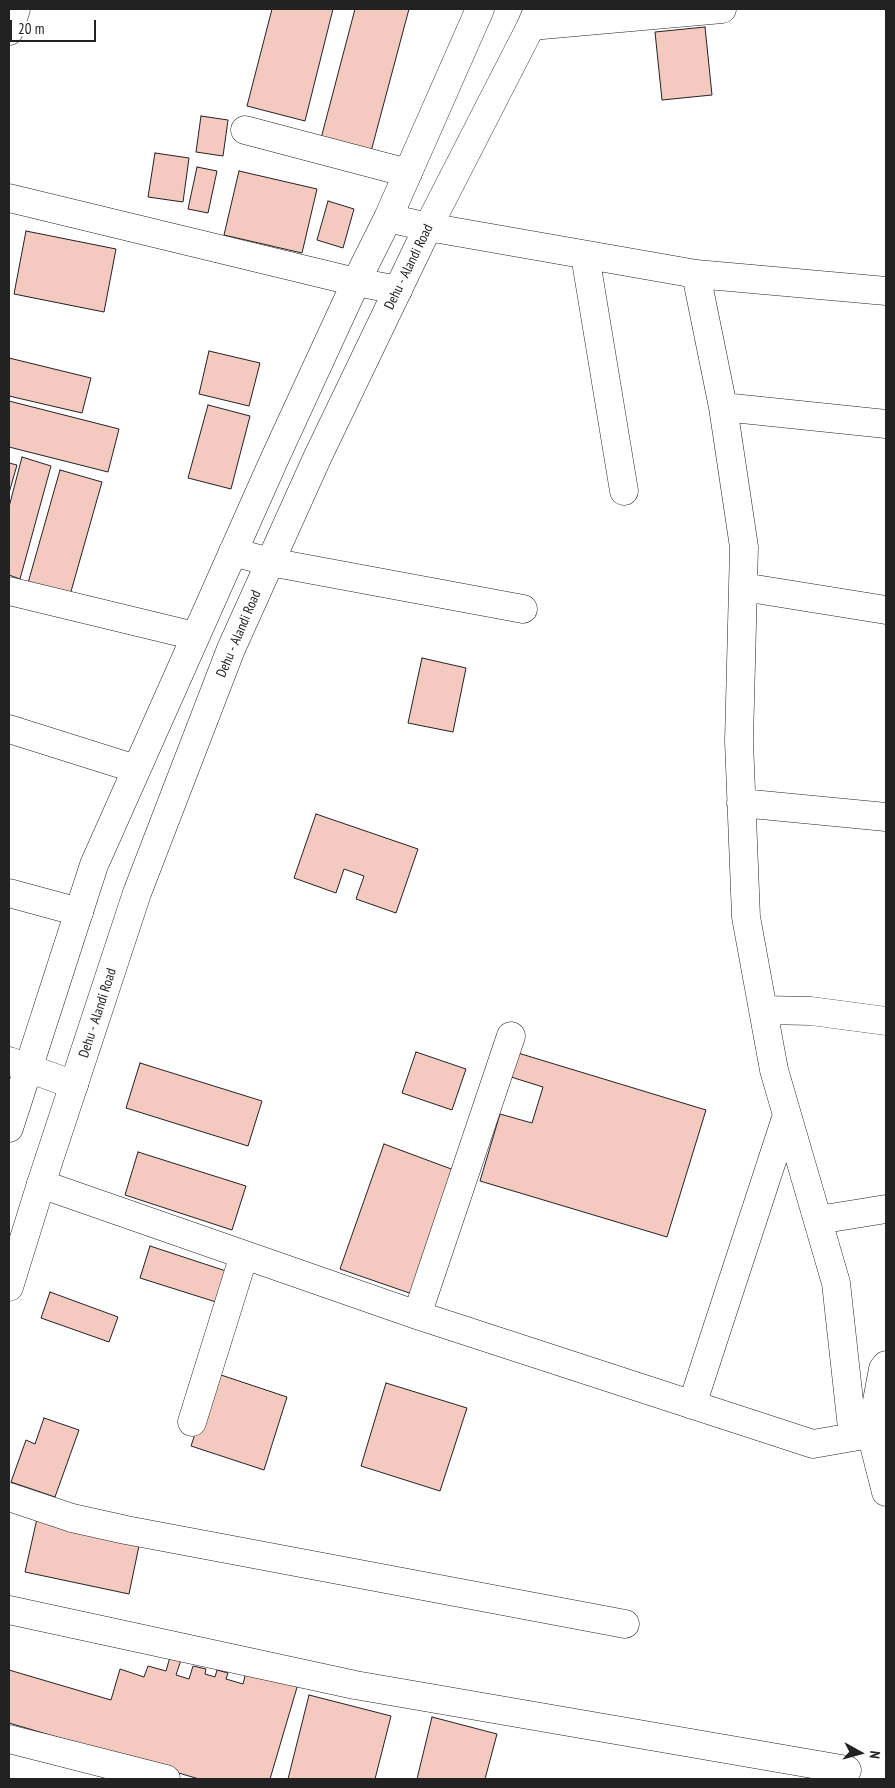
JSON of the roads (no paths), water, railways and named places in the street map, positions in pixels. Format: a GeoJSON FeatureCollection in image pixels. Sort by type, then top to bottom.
{"type":"FeatureCollection","features":[{"type":"Feature","properties":{"kind":"main road"},"geometry":{"type":"LineString","coordinates":[[9,31],[16,9]]}},
{"type":"Feature","properties":{"kind":"main road"},"geometry":{"type":"LineString","coordinates":[[9,1128],[18,1065],[78,912],[94,865],[195,636],[356,282],[388,218],[480,9]]}},
{"type":"Feature","properties":{"kind":"main road"},"geometry":{"type":"LineString","coordinates":[[534,18],[722,9]]}},
{"type":"Feature","properties":{"kind":"main road","name":"Dehu - Alandi Road"},"geometry":{"type":"LineString","coordinates":[[9,1287],[137,893],[231,649],[318,456],[428,228],[534,18]]}},
{"type":"Feature","properties":{"kind":"main road"},"geometry":{"type":"LineString","coordinates":[[245,130],[408,173]]}},
{"type":"Feature","properties":{"kind":"main road"},"geometry":{"type":"LineString","coordinates":[[9,198],[356,282],[398,290]]}},
{"type":"Feature","properties":{"kind":"main road"},"geometry":{"type":"LineString","coordinates":[[388,218],[428,228],[696,274],[886,291]]}},
{"type":"Feature","properties":{"kind":"main road"},"geometry":{"type":"LineString","coordinates":[[585,255],[624,491]]}},
{"type":"Feature","properties":{"kind":"main road"},"geometry":{"type":"LineString","coordinates":[[696,274],[723,407],[744,547],[739,741],[746,917],[774,1070],[836,1283],[862,1435],[886,1492]]}},
{"type":"Feature","properties":{"kind":"main road"},"geometry":{"type":"LineString","coordinates":[[723,407],[886,424]]}},
{"type":"Feature","properties":{"kind":"main road"},"geometry":{"type":"LineString","coordinates":[[233,552],[270,562],[523,609]]}},
{"type":"Feature","properties":{"kind":"main road"},"geometry":{"type":"LineString","coordinates":[[743,587],[886,610]]}},
{"type":"Feature","properties":{"kind":"main road"},"geometry":{"type":"LineString","coordinates":[[9,591],[195,636]]}},
{"type":"Feature","properties":{"kind":"main road"},"geometry":{"type":"LineString","coordinates":[[9,729],[136,769]]}},
{"type":"Feature","properties":{"kind":"main road"},"geometry":{"type":"LineString","coordinates":[[741,803],[886,817]]}},
{"type":"Feature","properties":{"kind":"main road"},"geometry":{"type":"LineString","coordinates":[[9,893],[78,912]]}},
{"type":"Feature","properties":{"kind":"main road"},"geometry":{"type":"LineString","coordinates":[[763,1010],[811,1010],[886,1020]]}},
{"type":"Feature","properties":{"kind":"main road"},"geometry":{"type":"LineString","coordinates":[[417,1315],[511,1036]]}},
{"type":"Feature","properties":{"kind":"main road"},"geometry":{"type":"LineString","coordinates":[[18,1065],[74,1086]]}},
{"type":"Feature","properties":{"kind":"main road"},"geometry":{"type":"LineString","coordinates":[[692,1405],[787,1115]]}},
{"type":"Feature","properties":{"kind":"main road"},"geometry":{"type":"LineString","coordinates":[[41,1184],[417,1315],[813,1444],[862,1435]]}},
{"type":"Feature","properties":{"kind":"main road"},"geometry":{"type":"LineString","coordinates":[[818,1220],[886,1209]]}},
{"type":"Feature","properties":{"kind":"main road"},"geometry":{"type":"LineString","coordinates":[[192,1422],[244,1254]]}},
{"type":"Feature","properties":{"kind":"main road"},"geometry":{"type":"LineString","coordinates":[[862,1435],[883,1369],[886,1365]]}},
{"type":"Feature","properties":{"kind":"main road"},"geometry":{"type":"LineString","coordinates":[[9,1497],[72,1518],[126,1530],[625,1624]]}},
{"type":"Feature","properties":{"kind":"main road"},"geometry":{"type":"LineString","coordinates":[[9,1610],[355,1685],[848,1770]]}},
{"type":"Feature","properties":{"kind":"main road"},"geometry":{"type":"LineString","coordinates":[[9,1739],[166,1779]]}}]}
